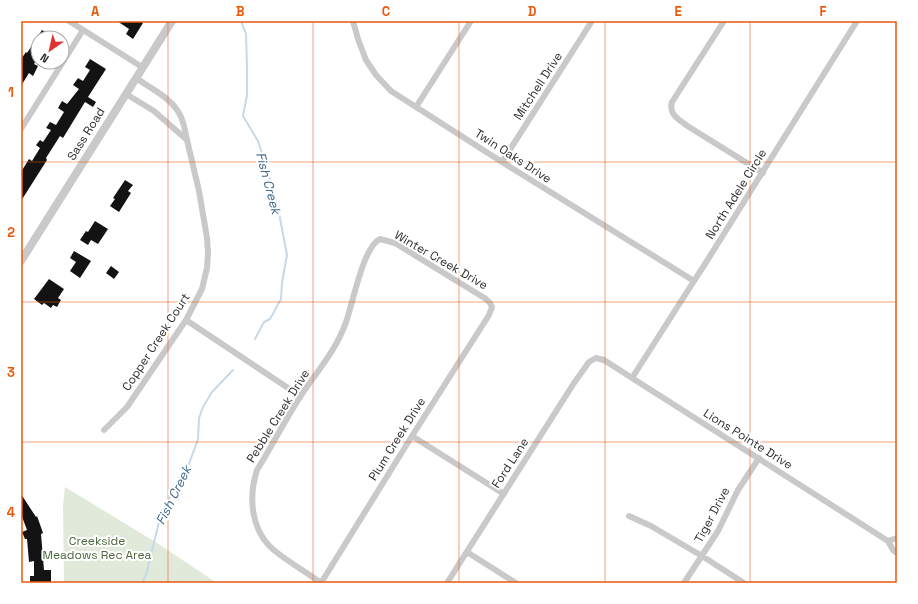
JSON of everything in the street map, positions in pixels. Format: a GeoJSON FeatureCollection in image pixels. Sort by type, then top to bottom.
{"type":"FeatureCollection","features":[{"type":"Feature","properties":{"kind":"street"},"geometry":{"type":"LineString","coordinates":[[68,21],[142,67]]}},
{"type":"Feature","properties":{"kind":"street","name":"Sass Road"},"geometry":{"type":"LineString","coordinates":[[21,261],[172,21]]}},
{"type":"Feature","properties":{"kind":"street","name":"Twin Oaks Drive"},"geometry":{"type":"LineString","coordinates":[[353,21],[363,54],[376,75],[392,91],[502,162],[694,280]]}},
{"type":"Feature","properties":{"kind":"street"},"geometry":{"type":"LineString","coordinates":[[416,107],[471,21]]}},
{"type":"Feature","properties":{"kind":"street","name":"Mitchell Drive"},"geometry":{"type":"LineString","coordinates":[[502,162],[592,21]]}},
{"type":"Feature","properties":{"kind":"street"},"geometry":{"type":"LineString","coordinates":[[724,21],[672,102],[672,112],[689,127],[763,173]]}},
{"type":"Feature","properties":{"kind":"street","name":"North Adele Circle"},"geometry":{"type":"LineString","coordinates":[[632,378],[763,173],[857,21]]}},
{"type":"Feature","properties":{"kind":"street"},"geometry":{"type":"LineString","coordinates":[[21,129],[83,30]]}},
{"type":"Feature","properties":{"kind":"street","name":"Copper Creek Court"},"geometry":{"type":"LineString","coordinates":[[104,430],[128,407],[186,320],[202,289],[207,268],[207,238],[199,191],[184,124],[176,109],[166,98],[136,78]]}},
{"type":"Feature","properties":{"kind":"street"},"geometry":{"type":"LineString","coordinates":[[126,94],[154,111],[187,140]]}},
{"type":"Feature","properties":{"kind":"street","name":"Winter Creek Drive"},"geometry":{"type":"LineString","coordinates":[[376,241],[380,239],[395,243],[486,299],[492,306]]}},
{"type":"Feature","properties":{"kind":"street","name":"Pebble Creek Drive"},"geometry":{"type":"LineString","coordinates":[[321,583],[275,551],[268,544],[260,532],[254,515],[251,498],[252,484],[257,470],[300,396],[323,366],[341,336],[364,264],[371,247],[376,241]]}},
{"type":"Feature","properties":{"kind":"street","name":"Plum Creek Drive"},"geometry":{"type":"LineString","coordinates":[[321,583],[487,318],[492,306]]}},
{"type":"Feature","properties":{"kind":"street"},"geometry":{"type":"LineString","coordinates":[[186,320],[300,396]]}},
{"type":"Feature","properties":{"kind":"street","name":"Lions Pointe Drive"},"geometry":{"type":"LineString","coordinates":[[596,358],[604,360],[888,541]]}},
{"type":"Feature","properties":{"kind":"street","name":"Ford Lane"},"geometry":{"type":"LineString","coordinates":[[447,583],[574,383],[588,363],[596,358]]}},
{"type":"Feature","properties":{"kind":"street"},"geometry":{"type":"LineString","coordinates":[[412,436],[504,494]]}},
{"type":"Feature","properties":{"kind":"street","name":"Tiger Drive"},"geometry":{"type":"LineString","coordinates":[[684,583],[718,531],[738,490],[759,458]]}},
{"type":"Feature","properties":{"kind":"street"},"geometry":{"type":"LineString","coordinates":[[629,516],[651,526],[744,583]]}},
{"type":"Feature","properties":{"kind":"street"},"geometry":{"type":"LineString","coordinates":[[897,538],[888,541],[892,550],[897,553]]}},
{"type":"Feature","properties":{"kind":"street"},"geometry":{"type":"LineString","coordinates":[[467,552],[516,583]]}},
{"type":"Feature","properties":{"kind":"green space","name":"Creekside Meadows Rec Area"},"geometry":{"type":"Polygon","coordinates":[[[65,487],[157,543],[217,583],[64,583],[63,505],[65,487]]]}},
{"type":"Feature","properties":{"kind":"building"},"geometry":{"type":"Polygon","coordinates":[[[117,21],[140,21],[143,23],[133,39],[126,34],[129,29],[117,21]]]}},
{"type":"Feature","properties":{"kind":"building"},"geometry":{"type":"Polygon","coordinates":[[[30,48],[30,70],[36,70],[33,76],[29,73],[21,86],[21,59],[26,52],[27,53],[30,48]]]}},
{"type":"Feature","properties":{"kind":"building"},"geometry":{"type":"Polygon","coordinates":[[[90,59],[106,69],[88,97],[96,102],[93,107],[85,102],[63,138],[60,136],[46,158],[47,160],[21,201],[21,172],[29,159],[32,161],[40,148],[36,145],[40,140],[43,142],[51,130],[46,128],[50,122],[56,125],[64,112],[58,108],[62,101],[67,104],[79,89],[73,85],[78,78],[83,81],[90,70],[85,67],[90,59]]]}},
{"type":"Feature","properties":{"kind":"building"},"geometry":{"type":"Polygon","coordinates":[[[125,180],[133,185],[128,191],[131,193],[119,212],[110,206],[115,199],[113,198],[125,180]]]}},
{"type":"Feature","properties":{"kind":"building"},"geometry":{"type":"Polygon","coordinates":[[[95,221],[108,229],[98,244],[91,240],[88,245],[80,240],[86,231],[88,232],[95,221]]]}},
{"type":"Feature","properties":{"kind":"building"},"geometry":{"type":"Polygon","coordinates":[[[74,251],[91,261],[80,278],[70,271],[76,262],[70,258],[74,251]]]}},
{"type":"Feature","properties":{"kind":"building"},"geometry":{"type":"Polygon","coordinates":[[[111,266],[119,272],[114,279],[106,273],[111,266]]]}},
{"type":"Feature","properties":{"kind":"building"},"geometry":{"type":"Polygon","coordinates":[[[49,279],[64,289],[58,298],[61,300],[57,307],[53,305],[51,308],[44,303],[42,305],[34,299],[49,279]]]}},
{"type":"Feature","properties":{"kind":"building"},"geometry":{"type":"Polygon","coordinates":[[[21,494],[36,517],[37,516],[43,533],[41,534],[44,570],[51,570],[51,583],[30,583],[30,576],[34,576],[34,561],[29,562],[27,539],[25,539],[22,532],[27,530],[21,514],[21,494]]]}},
{"type":"Feature","properties":{"kind":"waterway","name":"Fish Creek"},"geometry":{"type":"LineString","coordinates":[[241,21],[246,34],[247,67],[247,95],[243,116],[258,141],[265,162],[279,213],[287,255],[281,299],[270,319],[264,322],[255,339]]}},
{"type":"Feature","properties":{"kind":"waterway","name":"Fish Creek"},"geometry":{"type":"LineString","coordinates":[[142,583],[146,575],[160,518],[182,473],[189,464],[198,439],[199,418],[203,407],[212,392],[233,370]]}}]}
